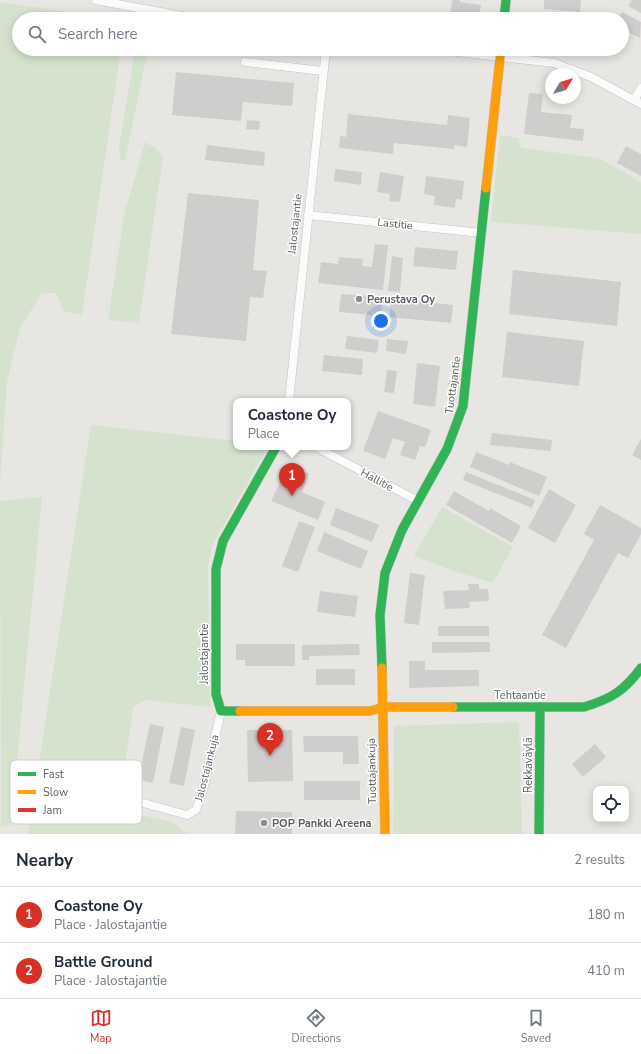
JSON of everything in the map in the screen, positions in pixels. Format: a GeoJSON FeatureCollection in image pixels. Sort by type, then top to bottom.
{"type":"FeatureCollection","features":[{"type":"Feature","properties":{"kind":"street"},"geometry":{"type":"LineString","coordinates":[[96,0],[160,12]]}},
{"type":"Feature","properties":{"kind":"street"},"geometry":{"type":"LineString","coordinates":[[505,12],[506,0]]}},
{"type":"Feature","properties":{"kind":"street","name":"Jalostajantie"},"geometry":{"type":"LineString","coordinates":[[289,398],[325,56]]}},
{"type":"Feature","properties":{"kind":"street","name":"Tuottajantie"},"geometry":{"type":"LineString","coordinates":[[384,708],[381,596],[384,574],[392,551],[459,426],[463,406],[501,56]]}},
{"type":"Feature","properties":{"kind":"street"},"geometry":{"type":"LineString","coordinates":[[517,56],[554,63],[574,69],[637,102],[641,88]]}},
{"type":"Feature","properties":{"kind":"street"},"geometry":{"type":"LineString","coordinates":[[245,62],[323,70]]}},
{"type":"Feature","properties":{"kind":"street","name":"Lastitie"},"geometry":{"type":"LineString","coordinates":[[308,215],[482,233]]}},
{"type":"Feature","properties":{"kind":"street","name":"Jalostajantie"},"geometry":{"type":"LineString","coordinates":[[221,711],[216,694],[216,570],[224,542],[274,450]]}},
{"type":"Feature","properties":{"kind":"street","name":"Hallitie"},"geometry":{"type":"LineString","coordinates":[[322,450],[418,501]]}},
{"type":"Feature","properties":{"kind":"street","name":"Tehtaantie"},"geometry":{"type":"LineString","coordinates":[[384,708],[584,707],[607,701],[627,686],[641,668]]}},
{"type":"Feature","properties":{"kind":"street","name":"Rekkaväylä"},"geometry":{"type":"LineString","coordinates":[[539,834],[540,707]]}},
{"type":"Feature","properties":{"kind":"street"},"geometry":{"type":"LineString","coordinates":[[221,711],[370,711],[384,708]]}},
{"type":"Feature","properties":{"kind":"street","name":"Tuottajankuja"},"geometry":{"type":"LineString","coordinates":[[384,708],[385,834]]}},
{"type":"Feature","properties":{"kind":"street","name":"Jalostajankuja"},"geometry":{"type":"LineString","coordinates":[[142,803],[187,815],[196,810],[203,790],[221,711]]}},
{"type":"Feature","properties":{"kind":"street","name":"Rekkaväylä"},"geometry":{"type":"LineString","coordinates":[[540,823],[543,834]]}},
{"type":"Feature","properties":{"kind":"green space"},"geometry":{"type":"Polygon","coordinates":[[[0,2],[66,12],[12,12],[12,56],[120,56],[82,315],[64,311],[56,293],[42,293],[20,328],[7,382],[0,483],[0,2]]]}},
{"type":"Feature","properties":{"kind":"green space"},"geometry":{"type":"Polygon","coordinates":[[[134,56],[147,56],[125,160],[120,160],[119,148],[134,56]]]}},
{"type":"Feature","properties":{"kind":"green space"},"geometry":{"type":"Polygon","coordinates":[[[500,135],[518,138],[521,148],[599,158],[641,182],[641,234],[491,222],[500,135]]]}},
{"type":"Feature","properties":{"kind":"green space"},"geometry":{"type":"Polygon","coordinates":[[[145,142],[155,148],[163,157],[139,323],[108,320],[124,215],[145,142]]]}},
{"type":"Feature","properties":{"kind":"green space"},"geometry":{"type":"Polygon","coordinates":[[[91,425],[233,441],[233,450],[266,450],[212,546],[208,566],[210,707],[147,700],[133,707],[126,760],[39,760],[91,425]]]}},
{"type":"Feature","properties":{"kind":"green space"},"geometry":{"type":"Polygon","coordinates":[[[42,497],[17,760],[10,760],[11,825],[1,827],[0,501],[42,497]]]}},
{"type":"Feature","properties":{"kind":"green space"},"geometry":{"type":"Polygon","coordinates":[[[442,507],[513,547],[493,583],[453,571],[414,556],[442,507]]]}},
{"type":"Feature","properties":{"kind":"green space"},"geometry":{"type":"Polygon","coordinates":[[[519,722],[522,834],[393,834],[394,726],[519,722]]]}},
{"type":"Feature","properties":{"kind":"green space"},"geometry":{"type":"Polygon","coordinates":[[[142,815],[172,822],[187,834],[28,834],[30,824],[142,824],[142,815]]]}},
{"type":"Feature","properties":{"kind":"building"},"geometry":{"type":"Polygon","coordinates":[[[452,0],[460,0],[460,2],[481,5],[480,12],[451,12],[452,0]]]}},
{"type":"Feature","properties":{"kind":"building"},"geometry":{"type":"Polygon","coordinates":[[[544,0],[581,0],[580,12],[544,9],[544,0]]]}},
{"type":"Feature","properties":{"kind":"building"},"geometry":{"type":"Polygon","coordinates":[[[632,0],[641,0],[641,13],[628,6],[632,0]]]}},
{"type":"Feature","properties":{"kind":"building"},"geometry":{"type":"Polygon","coordinates":[[[629,16],[641,22],[640,38],[629,32],[629,16]]]}},
{"type":"Feature","properties":{"kind":"building"},"geometry":{"type":"Polygon","coordinates":[[[176,72],[294,83],[292,106],[243,102],[241,121],[172,115],[176,72]]]}},
{"type":"Feature","properties":{"kind":"building"},"geometry":{"type":"Polygon","coordinates":[[[529,93],[543,94],[541,112],[572,115],[570,128],[584,129],[583,141],[524,134],[529,93]]]}},
{"type":"Feature","properties":{"kind":"building"},"geometry":{"type":"Polygon","coordinates":[[[348,114],[447,125],[448,115],[470,118],[467,147],[454,145],[454,149],[394,143],[393,154],[339,148],[340,136],[346,137],[348,114]]]}},
{"type":"Feature","properties":{"kind":"building"},"geometry":{"type":"Polygon","coordinates":[[[247,120],[260,121],[259,130],[246,129],[247,120]]]}},
{"type":"Feature","properties":{"kind":"building"},"geometry":{"type":"Polygon","coordinates":[[[207,145],[265,152],[264,166],[205,160],[207,145]]]}},
{"type":"Feature","properties":{"kind":"building"},"geometry":{"type":"Polygon","coordinates":[[[626,146],[641,154],[641,176],[617,163],[626,146]]]}},
{"type":"Feature","properties":{"kind":"building"},"geometry":{"type":"Polygon","coordinates":[[[335,169],[362,172],[361,185],[334,181],[335,169]]]}},
{"type":"Feature","properties":{"kind":"building"},"geometry":{"type":"Polygon","coordinates":[[[380,172],[404,176],[400,202],[389,201],[390,194],[377,192],[380,172]]]}},
{"type":"Feature","properties":{"kind":"building"},"geometry":{"type":"Polygon","coordinates":[[[426,176],[464,181],[462,200],[456,199],[455,208],[434,205],[435,196],[424,194],[426,176]]]}},
{"type":"Feature","properties":{"kind":"building"},"geometry":{"type":"Polygon","coordinates":[[[188,193],[259,200],[253,270],[267,271],[263,298],[250,297],[246,341],[171,334],[188,193]]]}},
{"type":"Feature","properties":{"kind":"building"},"geometry":{"type":"Polygon","coordinates":[[[375,244],[388,245],[383,290],[318,283],[321,262],[338,264],[339,257],[363,259],[362,266],[372,267],[375,244]]]}},
{"type":"Feature","properties":{"kind":"building"},"geometry":{"type":"Polygon","coordinates":[[[415,247],[458,251],[456,270],[413,266],[415,247]]]}},
{"type":"Feature","properties":{"kind":"building"},"geometry":{"type":"Polygon","coordinates":[[[392,256],[403,258],[400,292],[388,291],[392,256]]]}},
{"type":"Feature","properties":{"kind":"building"},"geometry":{"type":"Polygon","coordinates":[[[513,270],[621,282],[617,326],[509,314],[513,270]]]}},
{"type":"Feature","properties":{"kind":"building"},"geometry":{"type":"Polygon","coordinates":[[[341,294],[383,297],[381,316],[339,312],[341,294]]]}},
{"type":"Feature","properties":{"kind":"building"},"geometry":{"type":"Polygon","coordinates":[[[391,298],[453,305],[451,323],[389,317],[391,298]]]}},
{"type":"Feature","properties":{"kind":"building"},"geometry":{"type":"Polygon","coordinates":[[[507,332],[584,341],[579,386],[502,377],[507,332]]]}},
{"type":"Feature","properties":{"kind":"building"},"geometry":{"type":"Polygon","coordinates":[[[347,336],[379,340],[377,353],[345,349],[347,336]]]}},
{"type":"Feature","properties":{"kind":"building"},"geometry":{"type":"Polygon","coordinates":[[[387,339],[408,341],[406,354],[386,351],[387,339]]]}},
{"type":"Feature","properties":{"kind":"building"},"geometry":{"type":"Polygon","coordinates":[[[324,355],[363,359],[362,375],[322,371],[324,355]]]}},
{"type":"Feature","properties":{"kind":"building"},"geometry":{"type":"Polygon","coordinates":[[[417,363],[440,366],[435,407],[413,404],[417,363]]]}},
{"type":"Feature","properties":{"kind":"building"},"geometry":{"type":"Polygon","coordinates":[[[387,370],[397,371],[394,393],[384,392],[387,370]]]}},
{"type":"Feature","properties":{"kind":"building"},"geometry":{"type":"Polygon","coordinates":[[[378,411],[431,430],[425,447],[420,446],[415,460],[400,455],[405,442],[393,438],[385,459],[363,451],[378,411]]]}},
{"type":"Feature","properties":{"kind":"building"},"geometry":{"type":"Polygon","coordinates":[[[492,433],[552,440],[551,451],[490,445],[492,433]]]}},
{"type":"Feature","properties":{"kind":"building"},"geometry":{"type":"Polygon","coordinates":[[[641,439],[641,460],[632,455],[641,439]]]}},
{"type":"Feature","properties":{"kind":"building"},"geometry":{"type":"Polygon","coordinates":[[[476,452],[509,465],[510,462],[547,477],[539,496],[470,467],[476,452]]]}},
{"type":"Feature","properties":{"kind":"building"},"geometry":{"type":"Polygon","coordinates":[[[288,465],[309,474],[302,492],[325,502],[318,520],[271,501],[288,465]]]}},
{"type":"Feature","properties":{"kind":"building"},"geometry":{"type":"Polygon","coordinates":[[[466,472],[535,500],[532,508],[463,480],[466,472]]]}},
{"type":"Feature","properties":{"kind":"building"},"geometry":{"type":"Polygon","coordinates":[[[549,489],[576,505],[555,543],[528,528],[549,489]]]}},
{"type":"Feature","properties":{"kind":"building"},"geometry":{"type":"Polygon","coordinates":[[[454,491],[489,511],[490,508],[521,526],[512,543],[446,505],[454,491]]]}},
{"type":"Feature","properties":{"kind":"building"},"geometry":{"type":"Polygon","coordinates":[[[600,505],[641,528],[641,534],[628,558],[618,553],[566,648],[542,635],[594,540],[584,534],[600,505]]]}},
{"type":"Feature","properties":{"kind":"building"},"geometry":{"type":"Polygon","coordinates":[[[336,508],[379,525],[372,542],[330,525],[336,508]]]}},
{"type":"Feature","properties":{"kind":"building"},"geometry":{"type":"Polygon","coordinates":[[[299,521],[315,527],[298,572],[282,566],[299,521]]]}},
{"type":"Feature","properties":{"kind":"building"},"geometry":{"type":"Polygon","coordinates":[[[324,532],[368,551],[361,569],[317,551],[324,532]]]}},
{"type":"Feature","properties":{"kind":"building"},"geometry":{"type":"Polygon","coordinates":[[[410,573],[425,575],[419,625],[404,623],[410,573]]]}},
{"type":"Feature","properties":{"kind":"building"},"geometry":{"type":"Polygon","coordinates":[[[468,584],[479,584],[479,589],[488,589],[489,601],[469,602],[470,608],[445,609],[443,591],[469,590],[468,584]]]}},
{"type":"Feature","properties":{"kind":"building"},"geometry":{"type":"Polygon","coordinates":[[[320,591],[358,596],[355,617],[317,612],[320,591]]]}},
{"type":"Feature","properties":{"kind":"building"},"geometry":{"type":"Polygon","coordinates":[[[438,626],[489,626],[489,636],[438,636],[438,626]]]}},
{"type":"Feature","properties":{"kind":"building"},"geometry":{"type":"Polygon","coordinates":[[[432,642],[490,642],[490,652],[432,653],[432,642]]]}},
{"type":"Feature","properties":{"kind":"building"},"geometry":{"type":"Polygon","coordinates":[[[236,644],[295,644],[295,666],[245,666],[245,660],[236,660],[236,644]]]}},
{"type":"Feature","properties":{"kind":"building"},"geometry":{"type":"Polygon","coordinates":[[[359,644],[360,655],[309,656],[309,660],[302,660],[302,645],[359,644]]]}},
{"type":"Feature","properties":{"kind":"building"},"geometry":{"type":"Polygon","coordinates":[[[409,661],[425,661],[425,670],[479,670],[479,686],[409,688],[409,661]]]}},
{"type":"Feature","properties":{"kind":"building"},"geometry":{"type":"Polygon","coordinates":[[[316,669],[355,669],[355,685],[316,685],[316,669]]]}},
{"type":"Feature","properties":{"kind":"building"},"geometry":{"type":"Polygon","coordinates":[[[150,724],[164,727],[153,783],[142,781],[142,761],[150,724]]]}},
{"type":"Feature","properties":{"kind":"building"},"geometry":{"type":"Polygon","coordinates":[[[181,727],[195,730],[184,786],[169,783],[181,727]]]}},
{"type":"Feature","properties":{"kind":"building"},"geometry":{"type":"Polygon","coordinates":[[[247,730],[292,730],[293,781],[248,782],[247,730]]]}},
{"type":"Feature","properties":{"kind":"building"},"geometry":{"type":"Polygon","coordinates":[[[303,736],[358,736],[359,764],[343,764],[343,752],[304,752],[303,736]]]}},
{"type":"Feature","properties":{"kind":"building"},"geometry":{"type":"Polygon","coordinates":[[[595,744],[606,757],[583,777],[572,764],[595,744]]]}},
{"type":"Feature","properties":{"kind":"building"},"geometry":{"type":"Polygon","coordinates":[[[304,781],[360,781],[360,800],[304,800],[304,781]]]}},
{"type":"Feature","properties":{"kind":"building","name":"POP Pankki Areena"},"geometry":{"type":"Polygon","coordinates":[[[236,811],[292,812],[292,834],[235,834],[236,811]]]}},
{"type":"Feature","properties":{"kind":"railway"},"geometry":{"type":"LineString","coordinates":[[161,12],[163,0]]}},
{"type":"Feature","properties":{"kind":"railway"},"geometry":{"type":"LineString","coordinates":[[82,477],[120,218],[151,93],[155,56]]}},
{"type":"Feature","properties":{"kind":"traffic: fast"},"geometry":{"type":"LineString","coordinates":[[505,12],[506,0]]}},
{"type":"Feature","properties":{"kind":"traffic: fast"},"geometry":{"type":"LineString","coordinates":[[382,668],[380,615],[385,573],[402,530],[447,449],[463,406],[486,188]]}},
{"type":"Feature","properties":{"kind":"traffic: fast"},"geometry":{"type":"LineString","coordinates":[[240,711],[221,711],[216,694],[216,569],[223,541],[274,450]]}},
{"type":"Feature","properties":{"kind":"traffic: fast"},"geometry":{"type":"LineString","coordinates":[[453,707],[584,707],[602,701],[616,693],[629,683],[641,668]]}},
{"type":"Feature","properties":{"kind":"traffic: fast"},"geometry":{"type":"LineString","coordinates":[[539,834],[540,707]]}},
{"type":"Feature","properties":{"kind":"traffic: slow"},"geometry":{"type":"LineString","coordinates":[[486,188],[500,56]]}},
{"type":"Feature","properties":{"kind":"traffic: slow"},"geometry":{"type":"LineString","coordinates":[[382,668],[385,833]]}},
{"type":"Feature","properties":{"kind":"traffic: slow"},"geometry":{"type":"LineString","coordinates":[[240,711],[370,711],[384,707],[453,707]]}},
{"type":"Feature","properties":{"kind":"place","name":"Perustava Oy"},"geometry":{"type":"Point","coordinates":[359,299]}},
{"type":"Feature","properties":{"kind":"place","name":"Coastone Oy"},"geometry":{"type":"Point","coordinates":[292,496]}},
{"type":"Feature","properties":{"kind":"place","name":"Battle Ground"},"geometry":{"type":"Point","coordinates":[270,756]}},
{"type":"Feature","properties":{"kind":"place","name":"POP Pankki Areena"},"geometry":{"type":"Point","coordinates":[264,823]}}]}
